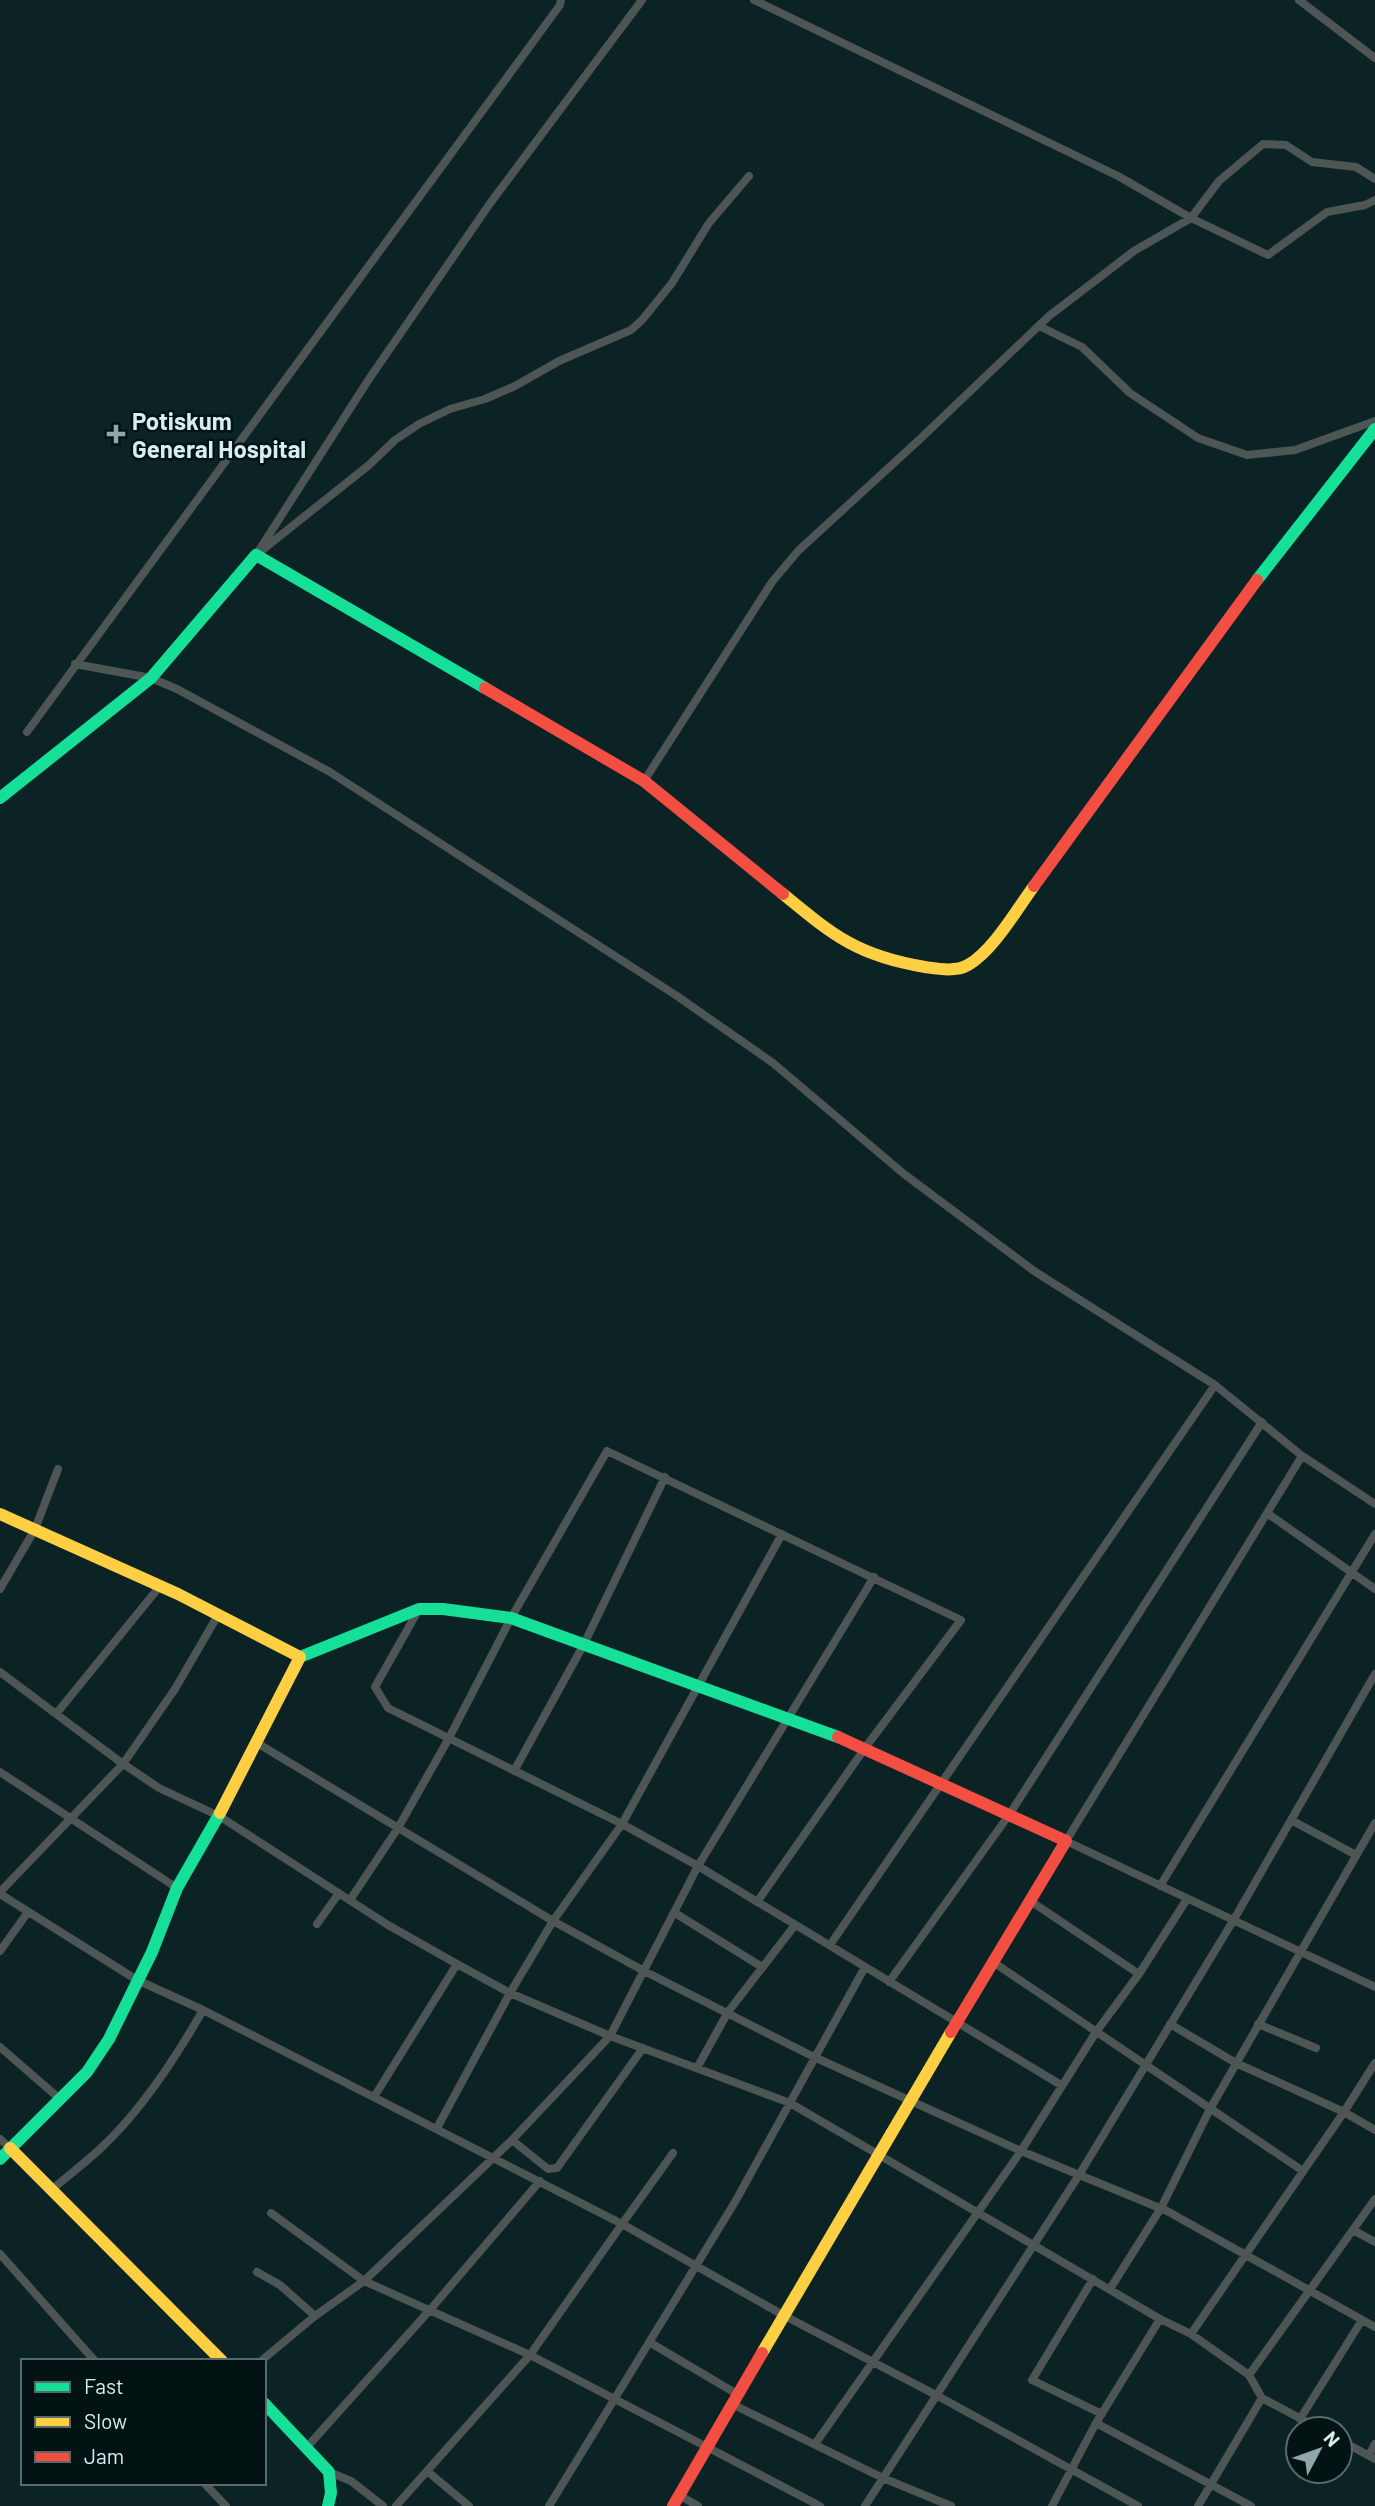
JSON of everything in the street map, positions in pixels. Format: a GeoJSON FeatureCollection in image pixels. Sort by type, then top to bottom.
{"type":"FeatureCollection","features":[{"type":"Feature","properties":{"kind":"street"},"geometry":{"type":"LineString","coordinates":[[27,732],[561,5],[561,0]]}},
{"type":"Feature","properties":{"kind":"street"},"geometry":{"type":"LineString","coordinates":[[0,797],[151,678],[256,555],[369,379],[461,246],[642,0]]}},
{"type":"Feature","properties":{"kind":"street"},"geometry":{"type":"LineString","coordinates":[[754,0],[1118,176],[1191,218],[1268,256],[1327,212],[1365,205],[1375,200]]}},
{"type":"Feature","properties":{"kind":"street"},"geometry":{"type":"LineString","coordinates":[[1300,0],[1375,58]]}},
{"type":"Feature","properties":{"kind":"street"},"geometry":{"type":"LineString","coordinates":[[644,781],[772,582],[798,551],[1039,326],[1134,251],[1191,218],[1219,181],[1263,144],[1286,145],[1312,162],[1356,167],[1375,180]]}},
{"type":"Feature","properties":{"kind":"street"},"geometry":{"type":"LineString","coordinates":[[256,555],[369,465],[395,440],[419,424],[450,409],[516,386],[559,361],[631,330],[672,283],[709,223],[749,176]]}},
{"type":"Feature","properties":{"kind":"street"},"geometry":{"type":"LineString","coordinates":[[1039,326],[1082,347],[1129,393],[1198,438],[1247,455],[1295,450],[1375,421]]}},
{"type":"Feature","properties":{"kind":"street"},"geometry":{"type":"LineString","coordinates":[[256,555],[644,781],[833,935],[864,952],[943,971],[963,968],[981,956],[1131,755],[1223,624],[1323,492],[1375,429]]}},
{"type":"Feature","properties":{"kind":"street"},"geometry":{"type":"LineString","coordinates":[[75,664],[151,678],[177,689],[330,772],[677,996],[773,1063],[904,1174],[1034,1271],[1215,1385],[1302,1456],[1375,1504]]}},
{"type":"Feature","properties":{"kind":"street"},"geometry":{"type":"LineString","coordinates":[[830,1945],[1215,1385]]}},
{"type":"Feature","properties":{"kind":"street"},"geometry":{"type":"LineString","coordinates":[[889,1982],[1009,1815],[1262,1422]]}},
{"type":"Feature","properties":{"kind":"street"},"geometry":{"type":"LineString","coordinates":[[350,1900],[398,1828],[449,1738],[511,1618],[607,1451],[961,1620],[865,1748],[757,1902]]}},
{"type":"Feature","properties":{"kind":"street"},"geometry":{"type":"LineString","coordinates":[[698,2506],[676,2501],[877,2154],[1029,1900],[1302,1456]]}},
{"type":"Feature","properties":{"kind":"street"},"geometry":{"type":"LineString","coordinates":[[0,1588],[35,1530],[58,1469]]}},
{"type":"Feature","properties":{"kind":"street"},"geometry":{"type":"LineString","coordinates":[[514,1771],[584,1644],[665,1477]]}},
{"type":"Feature","properties":{"kind":"street"},"geometry":{"type":"LineString","coordinates":[[1267,1513],[1375,1589]]}},
{"type":"Feature","properties":{"kind":"street"},"geometry":{"type":"LineString","coordinates":[[0,1514],[160,1586],[300,1657]]}},
{"type":"Feature","properties":{"kind":"street"},"geometry":{"type":"LineString","coordinates":[[437,2129],[510,1993],[553,1921],[622,1824],[782,1534]]}},
{"type":"Feature","properties":{"kind":"street"},"geometry":{"type":"LineString","coordinates":[[1160,1886],[1375,1534]]}},
{"type":"Feature","properties":{"kind":"street"},"geometry":{"type":"LineString","coordinates":[[263,2359],[315,2316],[364,2281],[512,2140],[610,2036],[698,1866],[874,1577]]}},
{"type":"Feature","properties":{"kind":"street"},"geometry":{"type":"LineString","coordinates":[[56,1714],[160,1586]]}},
{"type":"Feature","properties":{"kind":"street"},"geometry":{"type":"LineString","coordinates":[[419,1609],[375,1687],[388,1708],[622,1824],[698,1866],[1061,2085]]}},
{"type":"Feature","properties":{"kind":"street"},"geometry":{"type":"LineString","coordinates":[[0,2159],[5,2144],[61,2100],[87,2072],[109,2039],[152,1952],[177,1888],[219,1816],[300,1657],[419,1609],[443,1609],[511,1618],[865,1748],[1375,1987]]}},
{"type":"Feature","properties":{"kind":"street"},"geometry":{"type":"LineString","coordinates":[[218,1615],[175,1689],[123,1764],[0,1893],[137,1980],[374,2096],[622,2224],[783,2315],[873,2361],[1138,2506]]}},
{"type":"Feature","properties":{"kind":"street"},"geometry":{"type":"LineString","coordinates":[[0,1672],[159,1788],[219,1816],[350,1900],[457,1964],[510,1993],[610,2036],[790,2103],[1160,2319],[1191,2334],[1249,2375],[1262,2398],[1293,2415]]}},
{"type":"Feature","properties":{"kind":"street"},"geometry":{"type":"LineString","coordinates":[[865,2506],[1079,2175],[1233,1921],[1375,1674]]}},
{"type":"Feature","properties":{"kind":"street"},"geometry":{"type":"LineString","coordinates":[[257,1743],[553,1921],[645,1972],[814,2057],[1021,2151],[1161,2208],[1375,2327]]}},
{"type":"Feature","properties":{"kind":"street"},"geometry":{"type":"LineString","coordinates":[[0,1772],[177,1888]]}},
{"type":"Feature","properties":{"kind":"street"},"geometry":{"type":"LineString","coordinates":[[1291,1820],[1356,1855]]}},
{"type":"Feature","properties":{"kind":"street"},"geometry":{"type":"LineString","coordinates":[[1110,2289],[1161,2208],[1210,2109],[1375,1823]]}},
{"type":"Feature","properties":{"kind":"street"},"geometry":{"type":"LineString","coordinates":[[317,1924],[339,1893]]}},
{"type":"Feature","properties":{"kind":"street"},"geometry":{"type":"LineString","coordinates":[[815,2444],[978,2214],[1096,2032],[1139,1974],[1187,1899]]}},
{"type":"Feature","properties":{"kind":"street"},"geometry":{"type":"LineString","coordinates":[[1029,1900],[1139,1974]]}},
{"type":"Feature","properties":{"kind":"street"},"geometry":{"type":"LineString","coordinates":[[0,1951],[28,1912]]}},
{"type":"Feature","properties":{"kind":"street"},"geometry":{"type":"LineString","coordinates":[[674,1913],[762,1967]]}},
{"type":"Feature","properties":{"kind":"street"},"geometry":{"type":"LineString","coordinates":[[697,2068],[728,2012],[795,1925]]}},
{"type":"Feature","properties":{"kind":"street"},"geometry":{"type":"LineString","coordinates":[[993,1962],[1303,2171]]}},
{"type":"Feature","properties":{"kind":"street"},"geometry":{"type":"LineString","coordinates":[[374,2096],[457,1964]]}},
{"type":"Feature","properties":{"kind":"street"},"geometry":{"type":"LineString","coordinates":[[549,2506],[696,2266],[865,1967]]}},
{"type":"Feature","properties":{"kind":"street"},"geometry":{"type":"LineString","coordinates":[[51,2190],[102,2147],[147,2096],[203,2011]]}},
{"type":"Feature","properties":{"kind":"street"},"geometry":{"type":"LineString","coordinates":[[1170,2024],[1236,2063],[1344,2112],[1375,2130]]}},
{"type":"Feature","properties":{"kind":"street"},"geometry":{"type":"LineString","coordinates":[[1258,2024],[1316,2048]]}},
{"type":"Feature","properties":{"kind":"street"},"geometry":{"type":"LineString","coordinates":[[0,2047],[61,2100]]}},
{"type":"Feature","properties":{"kind":"street"},"geometry":{"type":"LineString","coordinates":[[512,2140],[548,2169],[557,2168],[643,2048]]}},
{"type":"Feature","properties":{"kind":"street"},"geometry":{"type":"LineString","coordinates":[[1191,2334],[1375,2063]]}},
{"type":"Feature","properties":{"kind":"street"},"geometry":{"type":"LineString","coordinates":[[5,2144],[220,2359]]}},
{"type":"Feature","properties":{"kind":"street"},"geometry":{"type":"LineString","coordinates":[[397,2506],[530,2355],[673,2153]]}},
{"type":"Feature","properties":{"kind":"street"},"geometry":{"type":"LineString","coordinates":[[307,2447],[429,2311],[540,2181]]}},
{"type":"Feature","properties":{"kind":"street"},"geometry":{"type":"LineString","coordinates":[[1249,2375],[1375,2199]]}},
{"type":"Feature","properties":{"kind":"street"},"geometry":{"type":"LineString","coordinates":[[271,2213],[364,2281],[530,2355],[820,2506]]}},
{"type":"Feature","properties":{"kind":"street"},"geometry":{"type":"LineString","coordinates":[[1353,2230],[1375,2242]]}},
{"type":"Feature","properties":{"kind":"street"},"geometry":{"type":"LineString","coordinates":[[0,2255],[93,2359]]}},
{"type":"Feature","properties":{"kind":"street"},"geometry":{"type":"LineString","coordinates":[[257,2272],[280,2285],[315,2316]]}},
{"type":"Feature","properties":{"kind":"street"},"geometry":{"type":"LineString","coordinates":[[1093,2279],[1032,2380],[1102,2414]]}},
{"type":"Feature","properties":{"kind":"street"},"geometry":{"type":"LineString","coordinates":[[1052,2506],[1096,2423],[1160,2319]]}},
{"type":"Feature","properties":{"kind":"street"},"geometry":{"type":"LineString","coordinates":[[1303,2415],[1362,2320]]}},
{"type":"Feature","properties":{"kind":"street"},"geometry":{"type":"LineString","coordinates":[[649,2342],[735,2399],[815,2444],[883,2478],[951,2506]]}},
{"type":"Feature","properties":{"kind":"street"},"geometry":{"type":"LineString","coordinates":[[1198,2506],[1262,2398]]}},
{"type":"Feature","properties":{"kind":"street"},"geometry":{"type":"LineString","coordinates":[[266,2405],[329,2472],[351,2481],[383,2506]]}},
{"type":"Feature","properties":{"kind":"street"},"geometry":{"type":"LineString","coordinates":[[1096,2423],[1251,2506]]}},
{"type":"Feature","properties":{"kind":"street"},"geometry":{"type":"LineString","coordinates":[[1354,2447],[1372,2457],[1375,2444]]}},
{"type":"Feature","properties":{"kind":"street"},"geometry":{"type":"LineString","coordinates":[[427,2471],[469,2506]]}},
{"type":"Feature","properties":{"kind":"street"},"geometry":{"type":"LineString","coordinates":[[328,2506],[331,2493],[329,2472]]}},
{"type":"Feature","properties":{"kind":"street"},"geometry":{"type":"LineString","coordinates":[[206,2485],[226,2506]]}},
{"type":"Feature","properties":{"kind":"traffic: fast"},"geometry":{"type":"LineString","coordinates":[[1257,580],[1375,429]]}},
{"type":"Feature","properties":{"kind":"traffic: fast"},"geometry":{"type":"LineString","coordinates":[[0,798],[151,678],[256,555],[485,688]]}},
{"type":"Feature","properties":{"kind":"traffic: fast"},"geometry":{"type":"LineString","coordinates":[[300,1657],[419,1609],[443,1609],[511,1618],[838,1737]]}},
{"type":"Feature","properties":{"kind":"traffic: fast"},"geometry":{"type":"LineString","coordinates":[[0,2159],[87,2072],[109,2039],[152,1952],[177,1888],[220,1813]]}},
{"type":"Feature","properties":{"kind":"traffic: fast"},"geometry":{"type":"LineString","coordinates":[[266,2405],[329,2472],[331,2493],[328,2506]]}},
{"type":"Feature","properties":{"kind":"traffic: slow"},"geometry":{"type":"LineString","coordinates":[[783,894],[817,922],[864,950],[930,968],[953,969],[968,965],[986,950],[1034,886]]}},
{"type":"Feature","properties":{"kind":"traffic: slow"},"geometry":{"type":"LineString","coordinates":[[0,1514],[178,1594],[300,1657],[220,1813]]}},
{"type":"Feature","properties":{"kind":"traffic: slow"},"geometry":{"type":"LineString","coordinates":[[762,2353],[951,2032]]}},
{"type":"Feature","properties":{"kind":"traffic: slow"},"geometry":{"type":"LineString","coordinates":[[10,2148],[220,2359]]}},
{"type":"Feature","properties":{"kind":"traffic: jam"},"geometry":{"type":"LineString","coordinates":[[1034,886],[1257,580]]}},
{"type":"Feature","properties":{"kind":"traffic: jam"},"geometry":{"type":"LineString","coordinates":[[485,688],[644,781],[783,894]]}},
{"type":"Feature","properties":{"kind":"traffic: jam"},"geometry":{"type":"LineString","coordinates":[[838,1737],[1066,1841],[951,2032]]}},
{"type":"Feature","properties":{"kind":"traffic: jam"},"geometry":{"type":"LineString","coordinates":[[673,2506],[762,2353]]}},
{"type":"Feature","properties":{"kind":"place","name":"Potiskum General Hospital"},"geometry":{"type":"Point","coordinates":[116,434]}}]}
